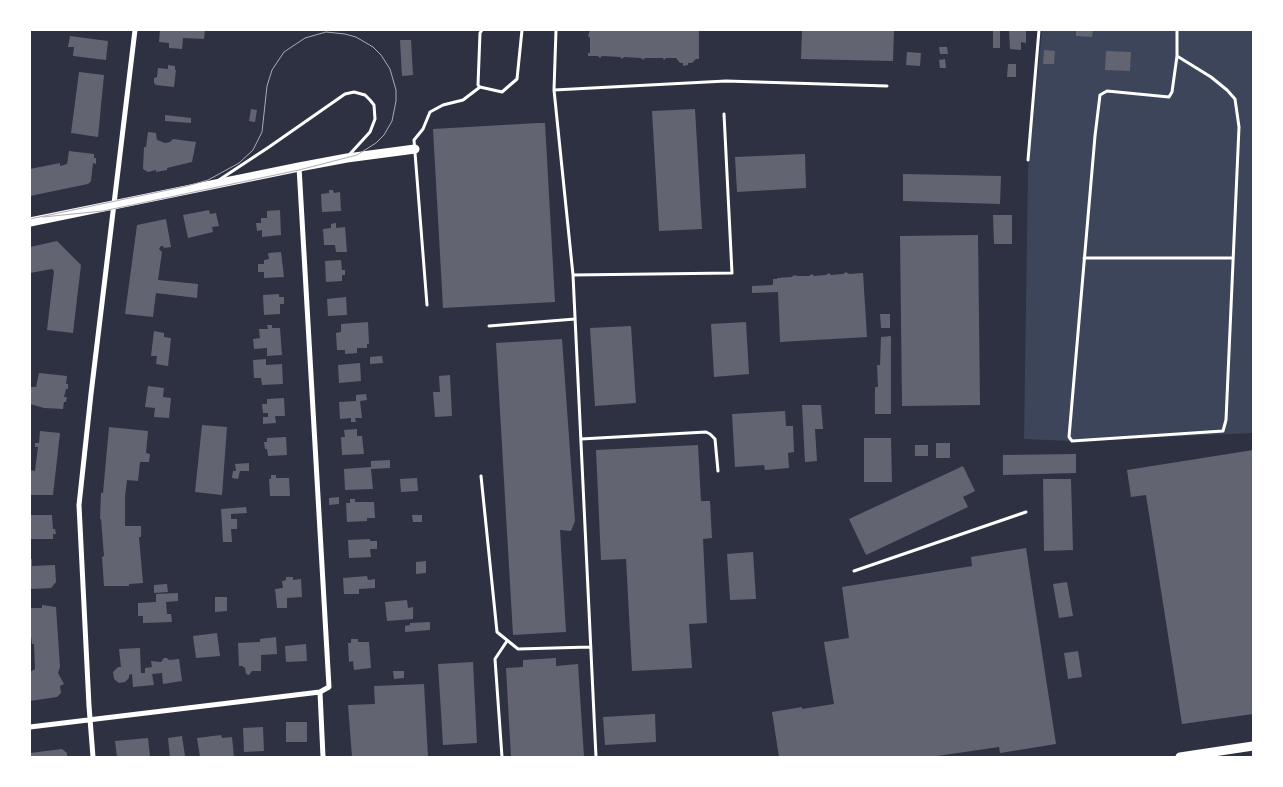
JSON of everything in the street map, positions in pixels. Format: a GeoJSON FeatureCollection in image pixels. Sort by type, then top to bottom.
{"type":"FeatureCollection","features":[{"type":"Feature","properties":{"kind":"street"},"geometry":{"type":"LineString","coordinates":[[93,757],[79,505],[90,394],[135,30]]}},
{"type":"Feature","properties":{"kind":"street"},"geometry":{"type":"LineString","coordinates":[[30,222],[214,183],[347,158],[415,149]]}},
{"type":"Feature","properties":{"kind":"street"},"geometry":{"type":"LineString","coordinates":[[30,727],[320,692],[329,687],[299,167]]}},
{"type":"Feature","properties":{"kind":"street"},"geometry":{"type":"LineString","coordinates":[[320,692],[323,757]]}},
{"type":"Feature","properties":{"kind":"street"},"geometry":{"type":"LineString","coordinates":[[1180,757],[1253,746]]}},
{"type":"Feature","properties":{"kind":"lane"},"geometry":{"type":"LineString","coordinates":[[480,87],[478,85],[480,32],[482,30]]}},
{"type":"Feature","properties":{"kind":"lane"},"geometry":{"type":"LineString","coordinates":[[480,87],[502,92],[517,79],[522,30]]}},
{"type":"Feature","properties":{"kind":"lane"},"geometry":{"type":"LineString","coordinates":[[556,30],[554,90],[573,275],[596,757]]}},
{"type":"Feature","properties":{"kind":"lane"},"geometry":{"type":"LineString","coordinates":[[1028,160],[1039,30]]}},
{"type":"Feature","properties":{"kind":"lane"},"geometry":{"type":"LineString","coordinates":[[1177,30],[1177,56],[1172,92],[1169,96],[1107,91],[1100,95],[1069,437],[1072,441],[1223,431],[1226,420],[1239,127],[1235,99],[1211,77],[1177,56]]}},
{"type":"Feature","properties":{"kind":"lane"},"geometry":{"type":"LineString","coordinates":[[554,90],[726,81],[887,86]]}},
{"type":"Feature","properties":{"kind":"lane"},"geometry":{"type":"LineString","coordinates":[[427,305],[414,140],[423,129],[430,112],[443,105],[463,100],[480,87]]}},
{"type":"Feature","properties":{"kind":"lane"},"geometry":{"type":"LineString","coordinates":[[214,183],[270,148],[345,94],[354,92],[365,95],[370,100],[375,110],[375,119],[373,128],[347,158]]}},
{"type":"Feature","properties":{"kind":"lane"},"geometry":{"type":"LineString","coordinates":[[573,275],[732,272],[724,114]]}},
{"type":"Feature","properties":{"kind":"lane"},"geometry":{"type":"LineString","coordinates":[[1084,258],[1233,258]]}},
{"type":"Feature","properties":{"kind":"lane"},"geometry":{"type":"LineString","coordinates":[[489,326],[575,318]]}},
{"type":"Feature","properties":{"kind":"lane"},"geometry":{"type":"LineString","coordinates":[[581,439],[706,432],[715,439],[718,471]]}},
{"type":"Feature","properties":{"kind":"lane"},"geometry":{"type":"LineString","coordinates":[[481,476],[497,632],[518,649],[590,647]]}},
{"type":"Feature","properties":{"kind":"lane"},"geometry":{"type":"LineString","coordinates":[[854,571],[1026,512]]}},
{"type":"Feature","properties":{"kind":"lane"},"geometry":{"type":"LineString","coordinates":[[502,757],[494,659],[508,641]]}},
{"type":"Feature","properties":{"kind":"shaded area"},"geometry":{"type":"Polygon","coordinates":[[[1042,30],[1253,30],[1253,433],[1071,441],[1024,439],[1028,168],[1042,30]]]}},
{"type":"Feature","properties":{"kind":"building"},"geometry":{"type":"Polygon","coordinates":[[[160,30],[205,30],[204,39],[183,38],[182,49],[169,48],[169,43],[159,42],[160,30]]]}},
{"type":"Feature","properties":{"kind":"building"},"geometry":{"type":"Polygon","coordinates":[[[590,30],[699,30],[699,59],[683,66],[683,63],[680,63],[676,58],[666,58],[664,60],[663,58],[645,58],[643,60],[641,58],[624,57],[622,59],[620,57],[602,56],[600,58],[598,56],[588,56],[588,53],[590,53],[590,38],[588,36],[590,30]]]}},
{"type":"Feature","properties":{"kind":"building"},"geometry":{"type":"Polygon","coordinates":[[[802,30],[894,30],[893,61],[801,59],[802,30]]]}},
{"type":"Feature","properties":{"kind":"building"},"geometry":{"type":"Polygon","coordinates":[[[993,30],[1000,30],[1000,48],[993,48],[993,30]]]}},
{"type":"Feature","properties":{"kind":"building"},"geometry":{"type":"Polygon","coordinates":[[[1009,30],[1026,30],[1026,43],[1021,42],[1021,50],[1010,49],[1009,30]]]}},
{"type":"Feature","properties":{"kind":"building"},"geometry":{"type":"Polygon","coordinates":[[[1076,30],[1093,30],[1092,37],[1076,36],[1076,30]]]}},
{"type":"Feature","properties":{"kind":"building"},"geometry":{"type":"Polygon","coordinates":[[[70,36],[108,41],[106,60],[73,56],[74,47],[68,47],[70,36]]]}},
{"type":"Feature","properties":{"kind":"building"},"geometry":{"type":"Polygon","coordinates":[[[400,40],[411,40],[413,75],[402,76],[400,40]]]}},
{"type":"Feature","properties":{"kind":"building"},"geometry":{"type":"Polygon","coordinates":[[[939,47],[947,47],[948,54],[940,54],[939,47]]]}},
{"type":"Feature","properties":{"kind":"building"},"geometry":{"type":"Polygon","coordinates":[[[1044,50],[1055,51],[1054,64],[1043,64],[1044,50]]]}},
{"type":"Feature","properties":{"kind":"building"},"geometry":{"type":"Polygon","coordinates":[[[1106,51],[1131,52],[1130,71],[1105,70],[1106,51]]]}},
{"type":"Feature","properties":{"kind":"building"},"geometry":{"type":"Polygon","coordinates":[[[907,52],[921,53],[920,66],[906,65],[907,52]]]}},
{"type":"Feature","properties":{"kind":"building"},"geometry":{"type":"Polygon","coordinates":[[[945,59],[946,68],[940,68],[939,60],[945,59]]]}},
{"type":"Feature","properties":{"kind":"building"},"geometry":{"type":"Polygon","coordinates":[[[1008,64],[1016,64],[1016,77],[1007,77],[1008,64]]]}},
{"type":"Feature","properties":{"kind":"building"},"geometry":{"type":"Polygon","coordinates":[[[168,65],[175,66],[174,87],[156,85],[154,78],[157,77],[158,68],[168,69],[168,65]]]}},
{"type":"Feature","properties":{"kind":"building"},"geometry":{"type":"Polygon","coordinates":[[[79,72],[104,75],[98,137],[71,133],[79,72]]]}},
{"type":"Feature","properties":{"kind":"building"},"geometry":{"type":"Polygon","coordinates":[[[251,109],[257,110],[255,122],[249,121],[251,109]]]}},
{"type":"Feature","properties":{"kind":"building"},"geometry":{"type":"Polygon","coordinates":[[[695,109],[702,229],[659,231],[652,111],[695,109]]]}},
{"type":"Feature","properties":{"kind":"building"},"geometry":{"type":"Polygon","coordinates":[[[165,115],[191,118],[191,123],[165,121],[165,115]]]}},
{"type":"Feature","properties":{"kind":"building"},"geometry":{"type":"Polygon","coordinates":[[[545,123],[555,302],[443,308],[433,129],[545,123]]]}},
{"type":"Feature","properties":{"kind":"building"},"geometry":{"type":"Polygon","coordinates":[[[148,132],[156,133],[157,140],[165,143],[173,139],[196,142],[192,162],[156,172],[156,170],[148,172],[143,169],[144,147],[146,147],[148,132]]]}},
{"type":"Feature","properties":{"kind":"building"},"geometry":{"type":"Polygon","coordinates":[[[69,151],[94,154],[96,164],[93,163],[91,181],[88,184],[30,196],[30,169],[60,163],[60,166],[67,164],[69,151]]]}},
{"type":"Feature","properties":{"kind":"building"},"geometry":{"type":"Polygon","coordinates":[[[805,154],[806,188],[737,192],[735,157],[805,154]]]}},
{"type":"Feature","properties":{"kind":"building"},"geometry":{"type":"Polygon","coordinates":[[[903,174],[1001,176],[1000,204],[903,201],[903,174]]]}},
{"type":"Feature","properties":{"kind":"building"},"geometry":{"type":"Polygon","coordinates":[[[329,190],[333,190],[334,193],[340,192],[341,211],[322,212],[321,194],[329,193],[329,190]]]}},
{"type":"Feature","properties":{"kind":"building"},"geometry":{"type":"Polygon","coordinates":[[[209,210],[210,214],[216,213],[219,226],[212,227],[213,232],[188,238],[183,215],[209,210]]]}},
{"type":"Feature","properties":{"kind":"building"},"geometry":{"type":"Polygon","coordinates":[[[280,210],[281,235],[262,237],[262,230],[257,231],[256,223],[261,223],[261,218],[267,218],[267,211],[280,210]]]}},
{"type":"Feature","properties":{"kind":"building"},"geometry":{"type":"Polygon","coordinates":[[[993,215],[1012,215],[1012,244],[994,244],[993,215]]]}},
{"type":"Feature","properties":{"kind":"building"},"geometry":{"type":"Polygon","coordinates":[[[166,219],[171,247],[164,248],[161,246],[159,249],[162,252],[158,280],[198,284],[197,298],[156,293],[153,317],[125,314],[137,225],[166,219]]]}},
{"type":"Feature","properties":{"kind":"building"},"geometry":{"type":"Polygon","coordinates":[[[336,223],[336,228],[345,227],[347,252],[336,252],[335,245],[324,245],[323,229],[331,228],[331,224],[336,223]]]}},
{"type":"Feature","properties":{"kind":"building"},"geometry":{"type":"Polygon","coordinates":[[[978,235],[980,405],[902,406],[900,236],[978,235]]]}},
{"type":"Feature","properties":{"kind":"building"},"geometry":{"type":"Polygon","coordinates":[[[57,241],[81,265],[73,333],[47,330],[54,271],[52,269],[30,273],[30,247],[57,241]]]}},
{"type":"Feature","properties":{"kind":"building"},"geometry":{"type":"Polygon","coordinates":[[[281,252],[284,277],[264,278],[264,272],[258,272],[258,264],[264,264],[264,260],[269,259],[268,253],[281,252]]]}},
{"type":"Feature","properties":{"kind":"building"},"geometry":{"type":"Polygon","coordinates":[[[341,260],[342,270],[345,270],[345,275],[342,275],[342,281],[326,282],[325,261],[341,260]]]}},
{"type":"Feature","properties":{"kind":"building"},"geometry":{"type":"Polygon","coordinates":[[[846,272],[849,274],[863,273],[867,337],[780,342],[778,292],[752,293],[752,286],[772,285],[773,279],[777,278],[795,275],[843,274],[846,272]]]}},
{"type":"Feature","properties":{"kind":"building"},"geometry":{"type":"Polygon","coordinates":[[[279,294],[279,297],[284,297],[284,304],[280,304],[280,314],[264,315],[263,295],[279,294]]]}},
{"type":"Feature","properties":{"kind":"building"},"geometry":{"type":"Polygon","coordinates":[[[346,297],[347,315],[328,316],[327,299],[346,297]]]}},
{"type":"Feature","properties":{"kind":"building"},"geometry":{"type":"Polygon","coordinates":[[[880,314],[890,314],[890,328],[881,328],[880,314]]]}},
{"type":"Feature","properties":{"kind":"building"},"geometry":{"type":"Polygon","coordinates":[[[368,322],[369,344],[367,344],[367,348],[357,348],[357,353],[345,354],[345,350],[337,350],[336,333],[341,332],[341,324],[368,322]]]}},
{"type":"Feature","properties":{"kind":"building"},"geometry":{"type":"Polygon","coordinates":[[[746,322],[749,374],[714,377],[711,324],[746,322]]]}},
{"type":"Feature","properties":{"kind":"building"},"geometry":{"type":"Polygon","coordinates":[[[267,325],[272,325],[272,328],[280,328],[282,355],[267,356],[267,348],[254,349],[253,339],[260,338],[259,329],[268,329],[267,325]]]}},
{"type":"Feature","properties":{"kind":"building"},"geometry":{"type":"Polygon","coordinates":[[[631,326],[636,403],[595,406],[590,328],[631,326]]]}},
{"type":"Feature","properties":{"kind":"building"},"geometry":{"type":"Polygon","coordinates":[[[154,331],[164,333],[164,337],[171,338],[168,366],[156,364],[157,356],[151,356],[154,331]]]}},
{"type":"Feature","properties":{"kind":"building"},"geometry":{"type":"Polygon","coordinates":[[[891,336],[891,414],[875,414],[875,387],[878,387],[877,365],[880,365],[881,337],[891,336]]]}},
{"type":"Feature","properties":{"kind":"building"},"geometry":{"type":"Polygon","coordinates":[[[562,339],[575,521],[571,531],[560,530],[566,632],[513,635],[496,343],[562,339]]]}},
{"type":"Feature","properties":{"kind":"building"},"geometry":{"type":"Polygon","coordinates":[[[382,356],[383,363],[370,364],[370,357],[382,356]]]}},
{"type":"Feature","properties":{"kind":"building"},"geometry":{"type":"Polygon","coordinates":[[[266,359],[266,365],[282,364],[283,384],[262,385],[261,378],[254,378],[253,360],[266,359]]]}},
{"type":"Feature","properties":{"kind":"building"},"geometry":{"type":"Polygon","coordinates":[[[360,363],[361,381],[339,383],[338,365],[360,363]]]}},
{"type":"Feature","properties":{"kind":"building"},"geometry":{"type":"Polygon","coordinates":[[[39,373],[67,376],[66,384],[68,384],[68,389],[66,389],[64,397],[67,397],[63,409],[44,408],[30,404],[31,387],[36,387],[39,373]]]}},
{"type":"Feature","properties":{"kind":"building"},"geometry":{"type":"Polygon","coordinates":[[[450,375],[452,416],[435,417],[433,392],[440,392],[439,376],[450,375]]]}},
{"type":"Feature","properties":{"kind":"building"},"geometry":{"type":"Polygon","coordinates":[[[148,386],[164,388],[163,397],[171,398],[169,418],[154,417],[155,408],[145,407],[148,386]]]}},
{"type":"Feature","properties":{"kind":"building"},"geometry":{"type":"Polygon","coordinates":[[[366,394],[367,400],[360,401],[362,418],[355,418],[356,422],[351,422],[351,418],[340,419],[339,402],[356,401],[356,395],[366,394]]]}},
{"type":"Feature","properties":{"kind":"building"},"geometry":{"type":"Polygon","coordinates":[[[284,398],[285,416],[275,416],[276,423],[263,424],[263,417],[268,417],[268,413],[263,413],[262,404],[267,404],[267,399],[284,398]]]}},
{"type":"Feature","properties":{"kind":"building"},"geometry":{"type":"Polygon","coordinates":[[[802,405],[821,405],[823,429],[815,429],[817,461],[805,462],[802,405]]]}},
{"type":"Feature","properties":{"kind":"building"},"geometry":{"type":"Polygon","coordinates":[[[785,411],[786,426],[793,426],[794,452],[788,453],[789,468],[765,470],[764,465],[735,467],[732,414],[785,411]]]}},
{"type":"Feature","properties":{"kind":"building"},"geometry":{"type":"Polygon","coordinates":[[[202,425],[227,427],[222,495],[195,492],[202,425]]]}},
{"type":"Feature","properties":{"kind":"building"},"geometry":{"type":"Polygon","coordinates":[[[109,427],[148,431],[146,453],[150,454],[149,462],[140,462],[138,481],[127,480],[125,526],[141,526],[141,537],[139,537],[143,583],[129,584],[129,586],[104,586],[102,557],[104,556],[100,519],[101,493],[103,493],[109,427]]]}},
{"type":"Feature","properties":{"kind":"building"},"geometry":{"type":"Polygon","coordinates":[[[357,429],[357,436],[362,436],[364,454],[342,455],[341,437],[345,437],[344,430],[357,429]]]}},
{"type":"Feature","properties":{"kind":"building"},"geometry":{"type":"Polygon","coordinates":[[[40,431],[60,433],[53,495],[30,495],[30,470],[35,471],[38,447],[35,447],[35,443],[39,443],[40,431]]]}},
{"type":"Feature","properties":{"kind":"building"},"geometry":{"type":"Polygon","coordinates":[[[286,437],[287,455],[268,456],[264,442],[267,442],[267,438],[286,437]]]}},
{"type":"Feature","properties":{"kind":"building"},"geometry":{"type":"Polygon","coordinates":[[[864,438],[891,438],[892,482],[864,482],[864,438]]]}},
{"type":"Feature","properties":{"kind":"building"},"geometry":{"type":"Polygon","coordinates":[[[936,443],[950,443],[950,458],[936,458],[936,443]]]}},
{"type":"Feature","properties":{"kind":"building"},"geometry":{"type":"Polygon","coordinates":[[[698,445],[701,501],[710,501],[712,538],[703,539],[707,623],[689,624],[692,668],[632,671],[626,559],[601,560],[596,450],[698,445]]]}},
{"type":"Feature","properties":{"kind":"building"},"geometry":{"type":"Polygon","coordinates":[[[915,445],[928,445],[928,456],[915,456],[915,445]]]}},
{"type":"Feature","properties":{"kind":"building"},"geometry":{"type":"Polygon","coordinates":[[[1253,450],[1253,714],[1182,724],[1146,495],[1131,497],[1127,470],[1253,450]]]}},
{"type":"Feature","properties":{"kind":"building"},"geometry":{"type":"Polygon","coordinates":[[[1076,454],[1076,473],[1003,475],[1003,455],[1076,454]]]}},
{"type":"Feature","properties":{"kind":"building"},"geometry":{"type":"Polygon","coordinates":[[[390,460],[390,468],[371,469],[373,489],[345,490],[344,469],[371,467],[371,461],[390,460]]]}},
{"type":"Feature","properties":{"kind":"building"},"geometry":{"type":"Polygon","coordinates":[[[249,463],[249,471],[240,471],[238,479],[232,478],[233,471],[236,471],[235,464],[249,463]]]}},
{"type":"Feature","properties":{"kind":"building"},"geometry":{"type":"Polygon","coordinates":[[[963,466],[975,491],[963,497],[968,507],[866,555],[849,519],[963,466]]]}},
{"type":"Feature","properties":{"kind":"building"},"geometry":{"type":"Polygon","coordinates":[[[271,475],[276,475],[276,478],[289,478],[290,496],[270,496],[269,479],[271,479],[271,475]]]}},
{"type":"Feature","properties":{"kind":"building"},"geometry":{"type":"Polygon","coordinates":[[[417,478],[418,491],[401,492],[400,479],[417,478]]]}},
{"type":"Feature","properties":{"kind":"building"},"geometry":{"type":"Polygon","coordinates":[[[1043,479],[1071,479],[1073,550],[1044,551],[1043,479]]]}},
{"type":"Feature","properties":{"kind":"building"},"geometry":{"type":"Polygon","coordinates":[[[339,497],[339,504],[329,505],[329,498],[339,497]]]}},
{"type":"Feature","properties":{"kind":"building"},"geometry":{"type":"Polygon","coordinates":[[[350,499],[355,499],[355,502],[374,502],[375,518],[367,518],[367,521],[347,522],[346,503],[350,503],[350,499]]]}},
{"type":"Feature","properties":{"kind":"building"},"geometry":{"type":"Polygon","coordinates":[[[246,507],[247,513],[231,514],[231,519],[237,519],[237,529],[231,529],[232,542],[223,542],[221,509],[246,507]]]}},
{"type":"Feature","properties":{"kind":"building"},"geometry":{"type":"Polygon","coordinates":[[[30,515],[52,515],[53,529],[55,529],[56,534],[53,534],[53,539],[30,539],[30,515]]]}},
{"type":"Feature","properties":{"kind":"building"},"geometry":{"type":"Polygon","coordinates":[[[412,515],[422,515],[422,522],[413,522],[412,515]]]}},
{"type":"Feature","properties":{"kind":"building"},"geometry":{"type":"Polygon","coordinates":[[[370,539],[370,541],[377,541],[377,549],[370,549],[371,557],[349,558],[348,540],[370,539]]]}},
{"type":"Feature","properties":{"kind":"building"},"geometry":{"type":"Polygon","coordinates":[[[1026,548],[1056,744],[1000,753],[999,747],[930,757],[779,757],[772,712],[834,704],[824,642],[849,638],[842,587],[972,566],[971,557],[1026,548]]]}},
{"type":"Feature","properties":{"kind":"building"},"geometry":{"type":"Polygon","coordinates":[[[753,552],[756,599],[730,600],[727,554],[753,552]]]}},
{"type":"Feature","properties":{"kind":"building"},"geometry":{"type":"Polygon","coordinates":[[[30,559],[32,559],[32,566],[55,565],[56,582],[51,588],[30,589],[30,559]]]}},
{"type":"Feature","properties":{"kind":"building"},"geometry":{"type":"Polygon","coordinates":[[[426,561],[426,573],[416,574],[416,562],[426,561]]]}},
{"type":"Feature","properties":{"kind":"building"},"geometry":{"type":"Polygon","coordinates":[[[367,576],[368,580],[375,579],[375,588],[359,589],[359,594],[344,594],[343,578],[367,576]]]}},
{"type":"Feature","properties":{"kind":"building"},"geometry":{"type":"Polygon","coordinates":[[[286,577],[293,577],[293,580],[301,579],[302,597],[287,598],[287,608],[277,608],[275,589],[283,588],[282,581],[286,580],[286,577]]]}},
{"type":"Feature","properties":{"kind":"building"},"geometry":{"type":"Polygon","coordinates":[[[1067,582],[1073,616],[1059,618],[1053,584],[1067,582]]]}},
{"type":"Feature","properties":{"kind":"building"},"geometry":{"type":"Polygon","coordinates":[[[167,584],[168,592],[154,593],[154,585],[167,584]]]}},
{"type":"Feature","properties":{"kind":"building"},"geometry":{"type":"Polygon","coordinates":[[[178,593],[178,601],[166,602],[167,614],[171,614],[172,622],[143,623],[143,616],[138,616],[138,603],[156,602],[156,594],[178,593]]]}},
{"type":"Feature","properties":{"kind":"building"},"geometry":{"type":"Polygon","coordinates":[[[215,597],[227,597],[227,611],[215,612],[215,597]]]}},
{"type":"Feature","properties":{"kind":"building"},"geometry":{"type":"Polygon","coordinates":[[[407,600],[408,608],[413,607],[413,619],[387,621],[385,602],[407,600]]]}},
{"type":"Feature","properties":{"kind":"building"},"geometry":{"type":"Polygon","coordinates":[[[42,605],[56,607],[60,667],[58,673],[64,684],[60,686],[61,693],[57,697],[30,701],[30,672],[35,669],[34,644],[32,644],[30,629],[30,608],[42,608],[42,605]]]}},
{"type":"Feature","properties":{"kind":"building"},"geometry":{"type":"Polygon","coordinates":[[[430,622],[430,630],[405,632],[405,626],[410,625],[410,623],[430,622]]]}},
{"type":"Feature","properties":{"kind":"building"},"geometry":{"type":"Polygon","coordinates":[[[217,633],[220,656],[196,658],[193,636],[217,633]]]}},
{"type":"Feature","properties":{"kind":"building"},"geometry":{"type":"Polygon","coordinates":[[[276,637],[277,654],[261,655],[261,671],[252,671],[249,675],[246,674],[245,668],[239,666],[238,643],[260,642],[260,639],[276,637]]]}},
{"type":"Feature","properties":{"kind":"building"},"geometry":{"type":"Polygon","coordinates":[[[351,639],[358,639],[358,642],[369,642],[371,668],[354,670],[353,661],[349,662],[348,643],[351,643],[351,639]]]}},
{"type":"Feature","properties":{"kind":"building"},"geometry":{"type":"Polygon","coordinates":[[[306,644],[307,661],[286,662],[285,646],[306,644]]]}},
{"type":"Feature","properties":{"kind":"building"},"geometry":{"type":"Polygon","coordinates":[[[140,648],[141,673],[145,673],[145,668],[152,667],[151,661],[161,662],[164,658],[169,660],[179,659],[182,681],[163,684],[162,673],[152,674],[154,685],[133,687],[132,674],[129,675],[125,682],[119,683],[114,679],[113,672],[118,667],[121,667],[119,649],[140,648]]]}},
{"type":"Feature","properties":{"kind":"building"},"geometry":{"type":"Polygon","coordinates":[[[1078,651],[1082,677],[1068,679],[1064,653],[1078,651]]]}},
{"type":"Feature","properties":{"kind":"building"},"geometry":{"type":"Polygon","coordinates":[[[556,658],[556,666],[578,664],[584,757],[511,757],[506,668],[523,667],[523,660],[556,658]]]}},
{"type":"Feature","properties":{"kind":"building"},"geometry":{"type":"Polygon","coordinates":[[[473,662],[477,743],[443,745],[438,664],[473,662]]]}},
{"type":"Feature","properties":{"kind":"building"},"geometry":{"type":"Polygon","coordinates":[[[393,671],[404,671],[404,678],[394,679],[393,671]]]}},
{"type":"Feature","properties":{"kind":"building"},"geometry":{"type":"Polygon","coordinates":[[[424,684],[428,757],[352,757],[348,705],[375,704],[374,686],[424,684]]]}},
{"type":"Feature","properties":{"kind":"building"},"geometry":{"type":"Polygon","coordinates":[[[655,714],[656,742],[605,745],[603,717],[655,714]]]}},
{"type":"Feature","properties":{"kind":"building"},"geometry":{"type":"Polygon","coordinates":[[[286,722],[307,722],[307,742],[286,742],[286,722]]]}},
{"type":"Feature","properties":{"kind":"building"},"geometry":{"type":"Polygon","coordinates":[[[263,727],[264,751],[244,752],[243,728],[263,727]]]}},
{"type":"Feature","properties":{"kind":"building"},"geometry":{"type":"Polygon","coordinates":[[[221,735],[222,738],[232,737],[234,757],[200,757],[197,738],[221,735]]]}},
{"type":"Feature","properties":{"kind":"building"},"geometry":{"type":"Polygon","coordinates":[[[182,736],[185,756],[170,757],[168,738],[182,736]]]}},
{"type":"Feature","properties":{"kind":"building"},"geometry":{"type":"Polygon","coordinates":[[[148,738],[150,756],[117,757],[115,741],[148,738]]]}},
{"type":"Feature","properties":{"kind":"building"},"geometry":{"type":"Polygon","coordinates":[[[62,749],[67,753],[67,757],[31,757],[30,753],[62,749]]]}},
{"type":"Feature","properties":{"kind":"tram line"},"geometry":{"type":"LineString","coordinates":[[30,219],[187,186],[208,180],[239,163],[253,150],[262,132],[267,86],[272,70],[284,52],[305,38],[326,32],[356,37],[373,47],[390,69],[396,90],[392,121],[384,135],[376,143],[357,155],[299,170],[103,211],[43,217]]}}]}
